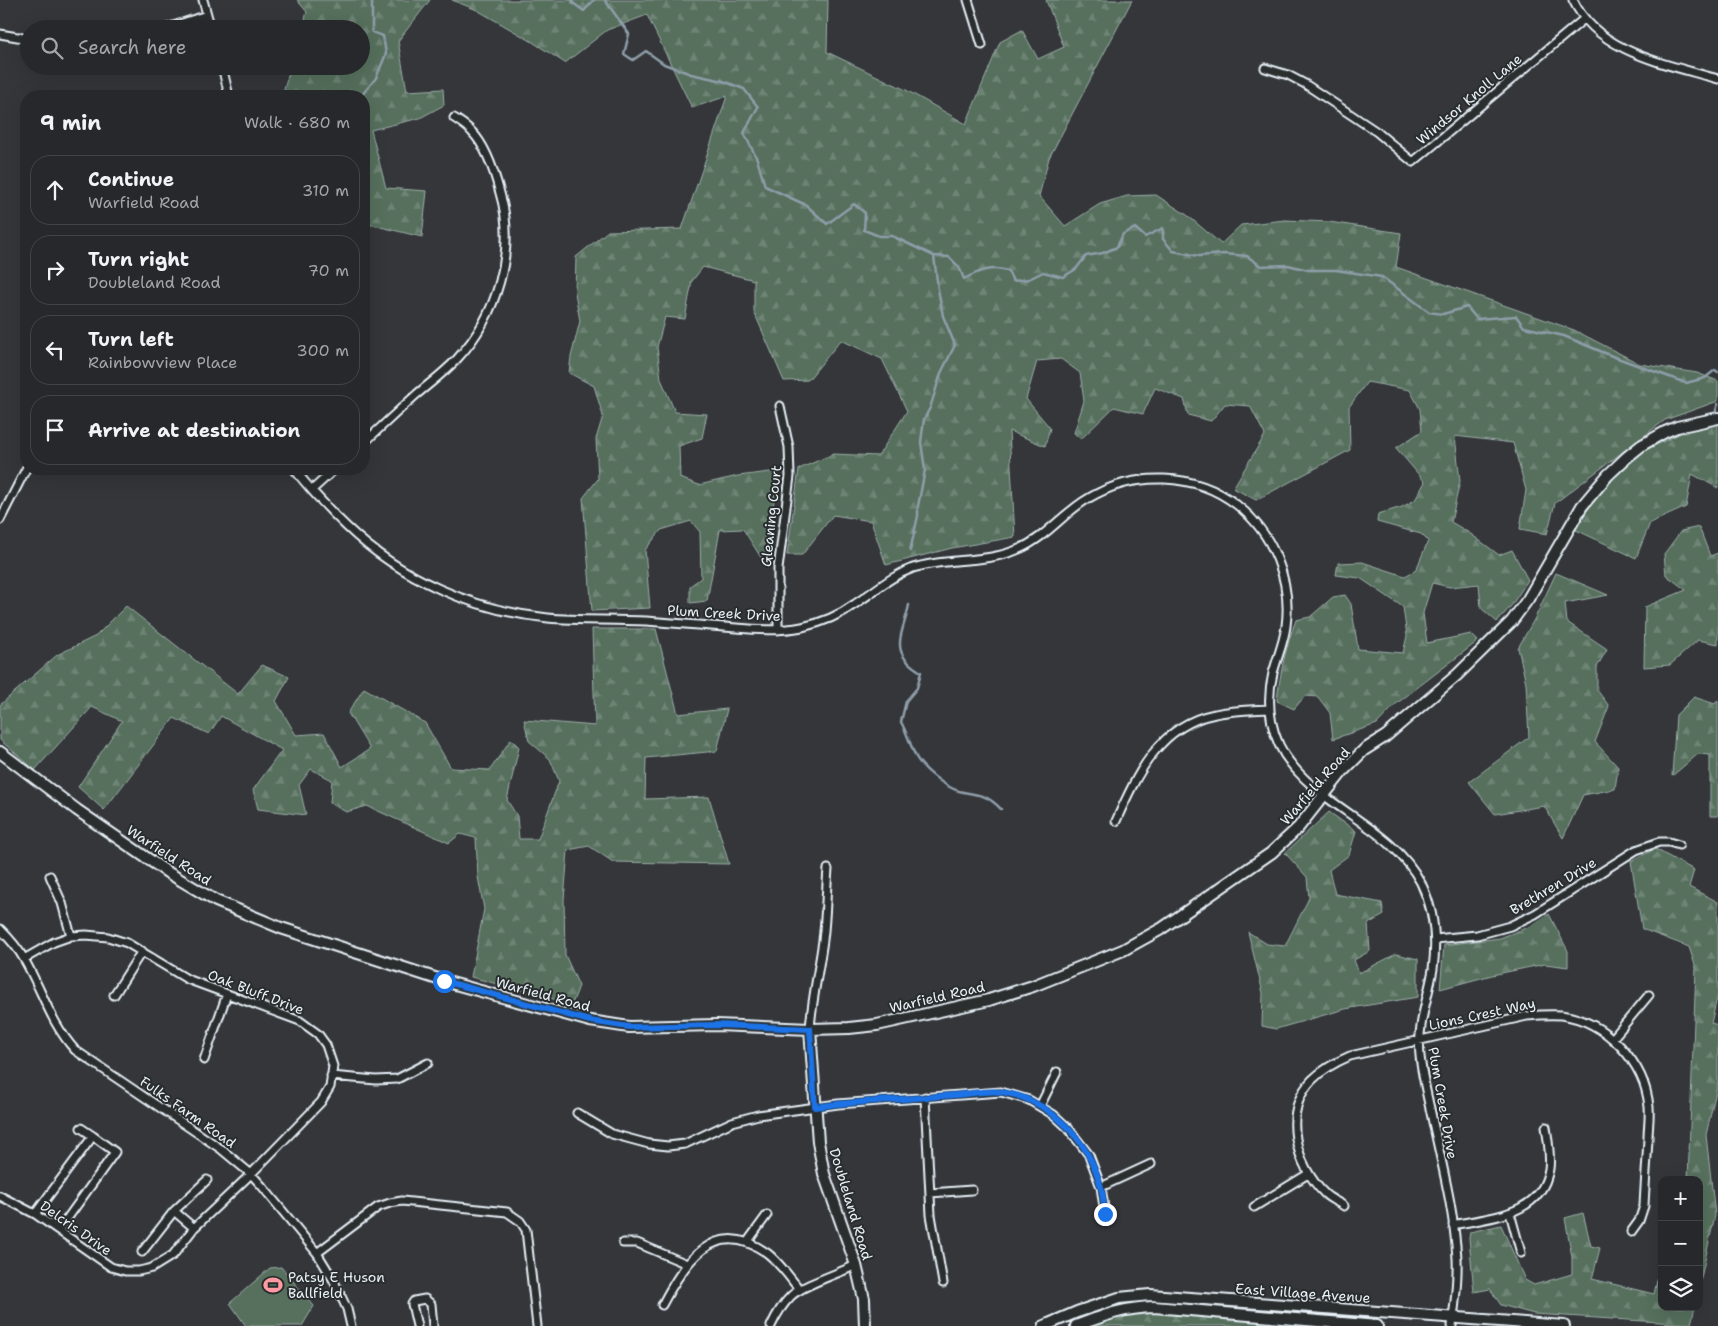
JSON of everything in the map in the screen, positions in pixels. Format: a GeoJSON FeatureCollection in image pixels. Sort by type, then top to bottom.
{"type":"FeatureCollection","features":[{"type":"Feature","properties":{"kind":"street"},"geometry":{"type":"LineString","coordinates":[[203,0],[208,20]]}},
{"type":"Feature","properties":{"kind":"street"},"geometry":{"type":"LineString","coordinates":[[968,0],[982,45]]}},
{"type":"Feature","properties":{"kind":"street"},"geometry":{"type":"LineString","coordinates":[[1573,0],[1584,19],[1604,37],[1626,50],[1718,79]]}},
{"type":"Feature","properties":{"kind":"street"},"geometry":{"type":"LineString","coordinates":[[192,20],[207,15]]}},
{"type":"Feature","properties":{"kind":"street","name":"Windsor Knoll Lane"},"geometry":{"type":"LineString","coordinates":[[1265,68],[1288,75],[1305,84],[1377,132],[1413,162],[1584,19]]}},
{"type":"Feature","properties":{"kind":"street"},"geometry":{"type":"LineString","coordinates":[[0,34],[20,37]]}},
{"type":"Feature","properties":{"kind":"street"},"geometry":{"type":"LineString","coordinates":[[224,75],[228,90]]}},
{"type":"Feature","properties":{"kind":"street"},"geometry":{"type":"LineString","coordinates":[[370,438],[456,359],[478,331],[494,300],[502,274],[506,249],[506,223],[502,198],[495,174],[478,138],[471,130],[454,118]]}},
{"type":"Feature","properties":{"kind":"street","name":"Gleaning Court"},"geometry":{"type":"LineString","coordinates":[[778,630],[778,569],[790,476],[789,446],[780,406]]}},
{"type":"Feature","properties":{"kind":"street","name":"Warfield Road"},"geometry":{"type":"LineString","coordinates":[[0,752],[77,810],[167,872],[216,901],[281,928],[444,981],[590,1021],[629,1027],[717,1025],[810,1029],[878,1025],[989,1000],[1033,986],[1123,950],[1161,929],[1271,853],[1298,828],[1343,771],[1364,750],[1386,736],[1457,675],[1512,621],[1528,599],[1582,506],[1596,488],[1627,456],[1665,432],[1677,427],[1718,418]]}},
{"type":"Feature","properties":{"kind":"street"},"geometry":{"type":"LineString","coordinates":[[0,520],[23,475]]}},
{"type":"Feature","properties":{"kind":"street","name":"Plum Creek Drive"},"geometry":{"type":"LineString","coordinates":[[299,475],[349,529],[388,560],[435,587],[482,605],[550,618],[636,620],[762,630],[804,627],[832,618],[891,578],[911,569],[939,561],[987,558],[1018,550],[1047,533],[1086,500],[1112,487],[1128,482],[1162,478],[1192,483],[1223,496],[1238,505],[1255,522],[1269,541],[1282,571],[1287,596],[1286,627],[1271,680],[1269,709],[1276,736],[1287,759],[1302,778],[1386,840],[1408,863],[1428,899],[1435,939],[1432,971],[1420,1023],[1420,1057],[1454,1225],[1457,1263],[1453,1322]]}},
{"type":"Feature","properties":{"kind":"street"},"geometry":{"type":"LineString","coordinates":[[312,490],[328,475]]}},
{"type":"Feature","properties":{"kind":"street"},"geometry":{"type":"LineString","coordinates":[[1116,821],[1142,767],[1156,749],[1172,734],[1192,722],[1213,714],[1269,709]]}},
{"type":"Feature","properties":{"kind":"street","name":"Brethren Drive"},"geometry":{"type":"LineString","coordinates":[[1435,939],[1477,935],[1510,926],[1535,914],[1636,850],[1659,842],[1679,845]]}},
{"type":"Feature","properties":{"kind":"street"},"geometry":{"type":"LineString","coordinates":[[810,1029],[812,1002],[823,938],[828,869]]}},
{"type":"Feature","properties":{"kind":"street"},"geometry":{"type":"LineString","coordinates":[[50,876],[62,903],[71,936]]}},
{"type":"Feature","properties":{"kind":"street","name":"Fulks Farm Road"},"geometry":{"type":"LineString","coordinates":[[0,929],[24,959],[54,1022],[75,1050],[221,1149],[251,1174],[317,1253],[333,1279],[347,1309],[351,1326]]}},
{"type":"Feature","properties":{"kind":"street","name":"Oak Bluff Drive"},"geometry":{"type":"LineString","coordinates":[[24,959],[54,942],[71,936],[108,937],[127,943],[187,979],[300,1022],[318,1034],[326,1045],[333,1066],[330,1087],[321,1102],[251,1174]]}},
{"type":"Feature","properties":{"kind":"street"},"geometry":{"type":"LineString","coordinates":[[114,995],[142,951]]}},
{"type":"Feature","properties":{"kind":"street"},"geometry":{"type":"LineString","coordinates":[[204,1060],[227,994]]}},
{"type":"Feature","properties":{"kind":"street"},"geometry":{"type":"LineString","coordinates":[[1612,1038],[1649,996]]}},
{"type":"Feature","properties":{"kind":"street","name":"Lions Crest Way"},"geometry":{"type":"LineString","coordinates":[[1344,1206],[1326,1195],[1308,1174],[1297,1148],[1294,1136],[1294,1120],[1304,1092],[1311,1081],[1330,1065],[1350,1056],[1527,1016],[1562,1015],[1580,1020],[1612,1038],[1628,1055],[1638,1070],[1645,1088],[1649,1108],[1644,1206],[1639,1221],[1631,1232]]}},
{"type":"Feature","properties":{"kind":"street","name":"Doubleland Road"},"geometry":{"type":"LineString","coordinates":[[810,1029],[818,1142],[824,1174],[856,1265],[864,1299],[864,1326]]}},
{"type":"Feature","properties":{"kind":"street"},"geometry":{"type":"LineString","coordinates":[[331,1076],[376,1080],[397,1079],[428,1063]]}},
{"type":"Feature","properties":{"kind":"street"},"geometry":{"type":"LineString","coordinates":[[1040,1106],[1058,1072]]}},
{"type":"Feature","properties":{"kind":"street"},"geometry":{"type":"LineString","coordinates":[[577,1113],[612,1134],[649,1144],[668,1146],[685,1144],[732,1122],[758,1115],[838,1104],[1000,1092],[1030,1100],[1054,1115],[1068,1128],[1089,1155],[1101,1187],[1105,1214]]}},
{"type":"Feature","properties":{"kind":"street"},"geometry":{"type":"LineString","coordinates":[[924,1097],[931,1215],[943,1283]]}},
{"type":"Feature","properties":{"kind":"street"},"geometry":{"type":"LineString","coordinates":[[1454,1225],[1510,1213],[1531,1203],[1545,1185],[1549,1161],[1546,1127]]}},
{"type":"Feature","properties":{"kind":"street"},"geometry":{"type":"LineString","coordinates":[[59,1230],[115,1152],[81,1128]]}},
{"type":"Feature","properties":{"kind":"street"},"geometry":{"type":"LineString","coordinates":[[35,1214],[93,1136]]}},
{"type":"Feature","properties":{"kind":"street"},"geometry":{"type":"LineString","coordinates":[[1101,1187],[1151,1164]]}},
{"type":"Feature","properties":{"kind":"street","name":"Delcris Drive"},"geometry":{"type":"LineString","coordinates":[[0,1196],[35,1214],[111,1267],[125,1271],[139,1271],[152,1268],[174,1255],[194,1228],[251,1174]]}},
{"type":"Feature","properties":{"kind":"street"},"geometry":{"type":"LineString","coordinates":[[1254,1207],[1308,1174]]}},
{"type":"Feature","properties":{"kind":"street"},"geometry":{"type":"LineString","coordinates":[[142,1252],[174,1211],[207,1180]]}},
{"type":"Feature","properties":{"kind":"street"},"geometry":{"type":"LineString","coordinates":[[930,1193],[972,1190]]}},
{"type":"Feature","properties":{"kind":"street"},"geometry":{"type":"LineString","coordinates":[[317,1253],[378,1207],[390,1203],[402,1201],[507,1212],[520,1221],[526,1230],[537,1326]]}},
{"type":"Feature","properties":{"kind":"street"},"geometry":{"type":"LineString","coordinates":[[174,1211],[194,1228]]}},
{"type":"Feature","properties":{"kind":"street"},"geometry":{"type":"LineString","coordinates":[[1510,1213],[1521,1253]]}},
{"type":"Feature","properties":{"kind":"street"},"geometry":{"type":"LineString","coordinates":[[748,1242],[767,1215]]}},
{"type":"Feature","properties":{"kind":"street"},"geometry":{"type":"LineString","coordinates":[[662,1305],[686,1264],[702,1249],[714,1243],[728,1240],[748,1242],[768,1254],[800,1290]]}},
{"type":"Feature","properties":{"kind":"street"},"geometry":{"type":"LineString","coordinates":[[623,1243],[637,1243],[686,1264]]}},
{"type":"Feature","properties":{"kind":"street"},"geometry":{"type":"LineString","coordinates":[[771,1326],[778,1312],[800,1290],[856,1265]]}},
{"type":"Feature","properties":{"kind":"street","name":"East Village Avenue"},"geometry":{"type":"LineString","coordinates":[[1044,1326],[1120,1298],[1150,1296],[1453,1322],[1564,1326]]}},
{"type":"Feature","properties":{"kind":"street"},"geometry":{"type":"LineString","coordinates":[[416,1326],[412,1304],[425,1299],[431,1304],[433,1326]]}},
{"type":"Feature","properties":{"kind":"street","name":"East Village Avenue"},"geometry":{"type":"LineString","coordinates":[[1076,1326],[1106,1314],[1131,1308],[1154,1307],[1377,1326]]}},
{"type":"Feature","properties":{"kind":"green space"},"geometry":{"type":"Polygon","coordinates":[[[297,0],[430,0],[398,41],[407,91],[443,89],[444,105],[420,118],[371,130],[386,188],[427,191],[422,237],[370,224],[370,90],[284,90],[288,75],[370,75],[370,20],[305,20],[307,12],[297,0]]]}},
{"type":"Feature","properties":{"kind":"green space"},"geometry":{"type":"Polygon","coordinates":[[[452,0],[828,0],[827,52],[906,90],[966,124],[1000,42],[1022,30],[1038,59],[1064,47],[1046,0],[1132,0],[1049,158],[1039,196],[1065,226],[1100,204],[1127,196],[1156,195],[1187,215],[1221,244],[1241,225],[1285,220],[1329,222],[1401,233],[1396,267],[1574,330],[1640,364],[1697,373],[1718,381],[1718,401],[1665,420],[1555,503],[1547,534],[1520,529],[1526,490],[1513,443],[1455,436],[1460,481],[1451,522],[1499,555],[1512,550],[1528,580],[1511,606],[1497,622],[1481,608],[1479,584],[1450,587],[1432,583],[1423,613],[1427,643],[1471,634],[1478,641],[1396,704],[1377,724],[1333,739],[1330,713],[1318,697],[1305,696],[1294,709],[1277,701],[1284,660],[1296,620],[1310,617],[1333,597],[1345,595],[1351,604],[1358,649],[1403,653],[1407,636],[1403,607],[1360,578],[1336,575],[1338,563],[1362,562],[1405,576],[1416,570],[1428,541],[1421,534],[1377,522],[1378,514],[1402,507],[1415,500],[1425,482],[1396,448],[1422,431],[1420,409],[1410,390],[1367,382],[1349,407],[1350,450],[1256,500],[1233,488],[1265,435],[1250,406],[1225,404],[1211,421],[1188,415],[1184,399],[1155,388],[1143,414],[1114,407],[1081,439],[1074,433],[1084,401],[1080,373],[1061,359],[1037,361],[1026,399],[1050,428],[1045,446],[1009,431],[1015,537],[952,548],[886,565],[871,521],[833,515],[802,555],[787,555],[799,469],[833,454],[878,456],[907,411],[882,359],[841,340],[808,380],[784,381],[754,312],[754,280],[703,267],[692,281],[685,319],[665,317],[657,347],[661,379],[675,412],[707,414],[702,438],[679,446],[680,478],[699,485],[738,476],[778,471],[766,558],[762,559],[743,529],[720,530],[707,601],[690,603],[690,586],[701,578],[700,532],[691,521],[661,530],[645,550],[650,608],[592,611],[583,498],[598,479],[596,439],[603,416],[594,386],[569,373],[580,321],[575,293],[576,257],[608,231],[682,229],[727,96],[692,108],[647,15],[607,30],[565,63],[477,10],[452,0]]]}},
{"type":"Feature","properties":{"kind":"green space"},"geometry":{"type":"Polygon","coordinates":[[[1718,423],[1718,488],[1692,474],[1686,507],[1650,523],[1636,558],[1574,529],[1604,487],[1644,451],[1691,428],[1718,423]]]}},
{"type":"Feature","properties":{"kind":"green space"},"geometry":{"type":"Polygon","coordinates":[[[1699,527],[1710,556],[1718,553],[1718,644],[1698,640],[1670,665],[1644,667],[1645,607],[1686,590],[1666,575],[1664,554],[1681,531],[1699,527]]]}},
{"type":"Feature","properties":{"kind":"green space"},"geometry":{"type":"Polygon","coordinates":[[[1556,573],[1608,595],[1565,603],[1567,622],[1607,649],[1597,667],[1597,690],[1609,706],[1595,742],[1618,767],[1615,789],[1583,795],[1563,838],[1544,806],[1495,814],[1469,782],[1529,737],[1526,683],[1518,648],[1535,618],[1556,573]]]}},
{"type":"Feature","properties":{"kind":"green space"},"geometry":{"type":"Polygon","coordinates":[[[126,606],[238,694],[262,665],[289,677],[276,701],[296,735],[324,733],[342,767],[370,749],[348,713],[364,688],[425,723],[451,768],[490,770],[511,739],[519,747],[507,800],[517,816],[519,839],[538,839],[559,781],[550,759],[529,741],[524,720],[595,726],[592,629],[656,629],[678,714],[727,709],[717,751],[646,758],[645,799],[709,797],[729,864],[613,862],[589,846],[568,850],[564,900],[565,955],[579,986],[572,1004],[471,977],[484,909],[478,877],[476,838],[460,834],[449,843],[367,806],[346,812],[330,803],[332,780],[311,769],[299,785],[306,815],[258,809],[253,790],[282,750],[221,716],[209,734],[174,718],[104,810],[78,787],[122,721],[92,707],[35,770],[0,740],[0,705],[57,655],[96,636],[126,606]]]}},
{"type":"Feature","properties":{"kind":"green space"},"geometry":{"type":"Polygon","coordinates":[[[1694,697],[1715,704],[1718,700],[1718,816],[1710,816],[1710,755],[1698,754],[1672,776],[1676,715],[1694,697]]]}},
{"type":"Feature","properties":{"kind":"green space"},"geometry":{"type":"Polygon","coordinates":[[[1329,812],[1356,831],[1349,855],[1329,870],[1335,894],[1382,903],[1384,915],[1368,924],[1370,951],[1354,960],[1359,973],[1396,954],[1418,959],[1418,997],[1345,1009],[1276,1029],[1262,1026],[1263,993],[1248,932],[1267,944],[1285,946],[1309,898],[1307,877],[1285,853],[1329,812]]]}},
{"type":"Feature","properties":{"kind":"green space"},"geometry":{"type":"Polygon","coordinates":[[[1655,849],[1694,870],[1689,887],[1718,902],[1718,994],[1711,1023],[1718,1025],[1718,1082],[1706,1135],[1715,1215],[1703,1269],[1703,1176],[1688,1176],[1696,968],[1689,947],[1642,929],[1631,861],[1655,849]]]}},
{"type":"Feature","properties":{"kind":"green space"},"geometry":{"type":"Polygon","coordinates":[[[1549,914],[1568,951],[1568,967],[1545,964],[1492,975],[1440,989],[1444,945],[1500,938],[1531,926],[1549,914]]]}},
{"type":"Feature","properties":{"kind":"green space"},"geometry":{"type":"Polygon","coordinates":[[[1583,1213],[1591,1246],[1600,1248],[1592,1279],[1654,1294],[1658,1276],[1658,1311],[1694,1311],[1691,1324],[1534,1314],[1501,1305],[1490,1289],[1474,1292],[1470,1232],[1501,1225],[1525,1280],[1534,1285],[1572,1274],[1572,1257],[1565,1218],[1583,1213]]]}},
{"type":"Feature","properties":{"kind":"green space","name":"Patsy E Huson Ballfield"},"geometry":{"type":"Polygon","coordinates":[[[281,1267],[314,1306],[302,1326],[246,1326],[230,1303],[270,1268],[281,1267]]]}},
{"type":"Feature","properties":{"kind":"green space"},"geometry":{"type":"Polygon","coordinates":[[[1131,1308],[1377,1326],[1076,1326],[1131,1308]]]}},
{"type":"Feature","properties":{"kind":"waterway"},"geometry":{"type":"LineString","coordinates":[[366,90],[376,78],[386,54],[383,36],[372,32],[372,0]]}},
{"type":"Feature","properties":{"kind":"waterway"},"geometry":{"type":"LineString","coordinates":[[572,0],[573,3],[584,11],[594,0]]}},
{"type":"Feature","properties":{"kind":"waterway"},"geometry":{"type":"LineString","coordinates":[[605,0],[629,34],[624,54],[633,60],[646,51],[664,64],[744,89],[758,107],[744,133],[757,159],[765,186],[806,205],[827,224],[854,204],[865,213],[864,230],[879,236],[892,236],[934,256],[949,257],[959,267],[964,279],[991,269],[1008,271],[1013,281],[1029,279],[1043,272],[1063,277],[1076,269],[1086,256],[1103,253],[1117,247],[1123,234],[1135,228],[1145,237],[1163,228],[1163,239],[1173,251],[1199,256],[1224,254],[1247,256],[1261,266],[1288,265],[1308,270],[1336,270],[1382,277],[1429,312],[1443,314],[1467,307],[1477,319],[1516,316],[1524,327],[1564,336],[1686,383],[1705,378],[1715,370],[1718,372]]}},
{"type":"Feature","properties":{"kind":"waterway"},"geometry":{"type":"LineString","coordinates":[[910,551],[925,470],[921,442],[924,419],[930,408],[941,373],[955,345],[943,316],[934,256]]}},
{"type":"Feature","properties":{"kind":"waterway"},"geometry":{"type":"LineString","coordinates":[[1716,410],[1718,404]]}},
{"type":"Feature","properties":{"kind":"waterway"},"geometry":{"type":"LineString","coordinates":[[909,605],[901,634],[901,650],[910,665],[921,672],[917,688],[906,701],[901,722],[915,755],[928,771],[947,786],[986,798],[1001,809]]}},
{"type":"Feature","properties":{"kind":"place","name":"Patsy E Huson Ballfield"},"geometry":{"type":"Point","coordinates":[273,1285]}},
{"type":"Feature","properties":{"kind":"route"},"geometry":{"type":"LineString","coordinates":[[444,981],[610,1025],[629,1027],[717,1025],[810,1029],[815,1107],[1000,1092],[1030,1100],[1054,1115],[1068,1128],[1089,1155],[1101,1187],[1105,1214]]}}]}
